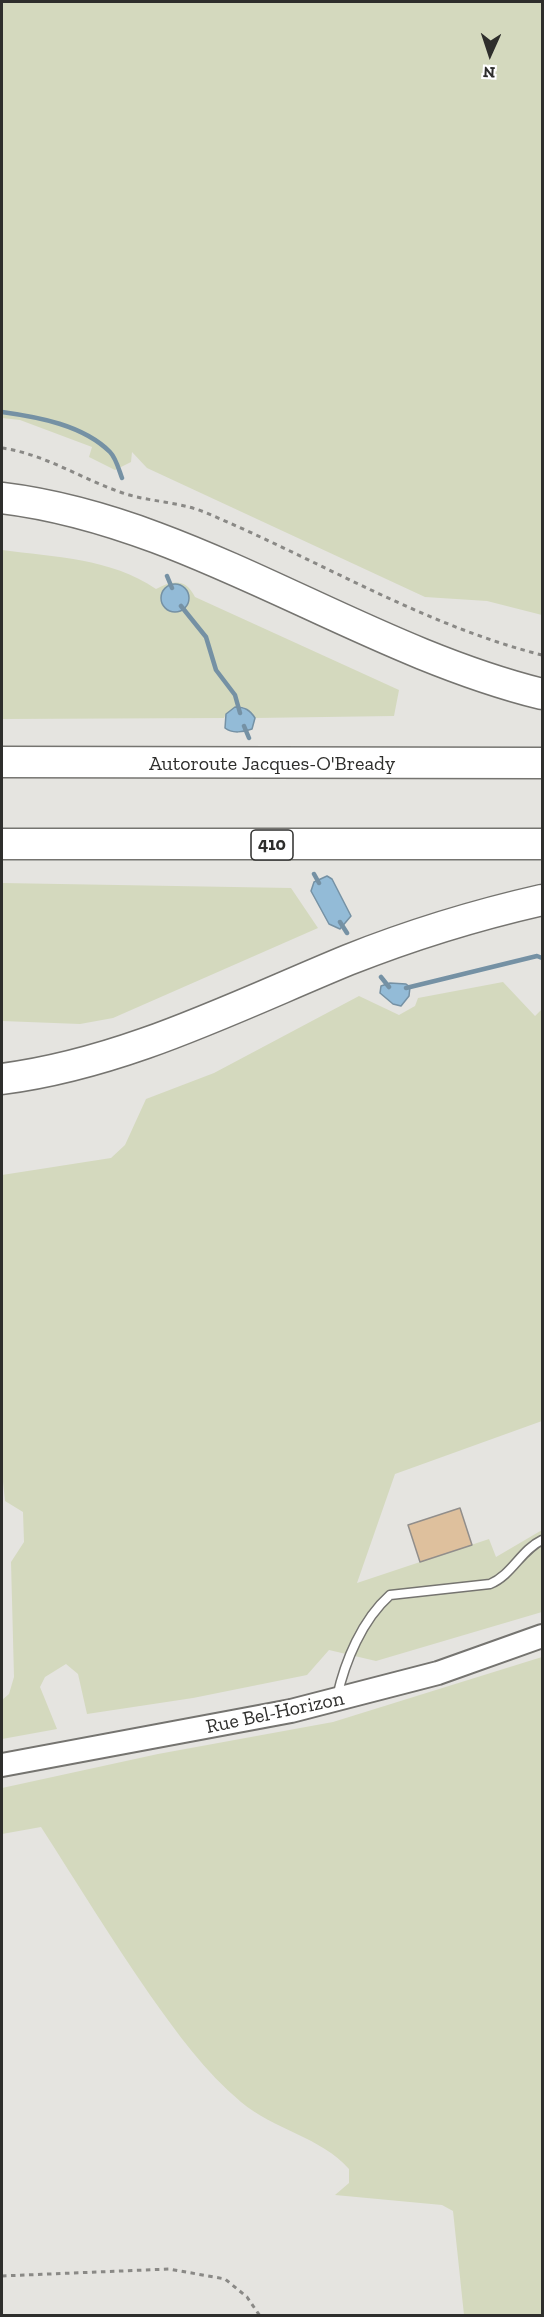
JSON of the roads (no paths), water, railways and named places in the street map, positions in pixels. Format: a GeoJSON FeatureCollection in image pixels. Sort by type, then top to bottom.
{"type":"FeatureCollection","features":[{"type":"Feature","properties":{"kind":"highway"},"geometry":{"type":"LineString","coordinates":[[2,498],[64,509],[137,531],[209,560],[415,653],[485,678],[543,694]]}},
{"type":"Feature","properties":{"kind":"highway","name":"Autoroute Jacques-O'Bready"},"geometry":{"type":"LineString","coordinates":[[2,762],[543,763]]}},
{"type":"Feature","properties":{"kind":"highway","name":"410"},"geometry":{"type":"LineString","coordinates":[[2,844],[543,844]]}},
{"type":"Feature","properties":{"kind":"highway"},"geometry":{"type":"LineString","coordinates":[[2,1079],[69,1067],[118,1054],[183,1030],[391,944],[481,915],[543,900]]}},
{"type":"Feature","properties":{"kind":"street","name":"Rue Bel-Horizon"},"geometry":{"type":"LineString","coordinates":[[2,1765],[218,1726],[336,1700],[438,1673],[543,1636]]}},
{"type":"Feature","properties":{"kind":"lane"},"geometry":{"type":"LineString","coordinates":[[336,1700],[349,1655],[382,1602],[390,1595],[490,1584],[499,1580],[527,1549],[543,1540]]}},
{"type":"Feature","properties":{"kind":"water"},"geometry":{"type":"Polygon","coordinates":[[[175,584],[185,588],[189,598],[185,608],[175,612],[165,608],[161,598],[165,588],[175,584]]]}},
{"type":"Feature","properties":{"kind":"water"},"geometry":{"type":"Polygon","coordinates":[[[235,707],[244,708],[253,715],[255,718],[252,729],[235,732],[225,728],[226,714],[235,707]]]}},
{"type":"Feature","properties":{"kind":"water"},"geometry":{"type":"Polygon","coordinates":[[[327,876],[332,879],[351,916],[340,929],[329,924],[311,891],[314,882],[327,876]]]}},
{"type":"Feature","properties":{"kind":"water"},"geometry":{"type":"Polygon","coordinates":[[[390,983],[406,984],[410,987],[409,996],[401,1006],[393,1004],[380,993],[381,986],[390,983]]]}},
{"type":"Feature","properties":{"kind":"waterway"},"geometry":{"type":"LineString","coordinates":[[2,412],[45,420],[87,435],[112,455],[122,478]]}},
{"type":"Feature","properties":{"kind":"waterway"},"geometry":{"type":"LineString","coordinates":[[167,576],[172,588]]}},
{"type":"Feature","properties":{"kind":"waterway"},"geometry":{"type":"LineString","coordinates":[[181,606],[206,637],[216,670],[235,695],[240,713]]}},
{"type":"Feature","properties":{"kind":"waterway"},"geometry":{"type":"LineString","coordinates":[[244,726],[249,738]]}},
{"type":"Feature","properties":{"kind":"waterway"},"geometry":{"type":"LineString","coordinates":[[314,874],[319,883]]}},
{"type":"Feature","properties":{"kind":"waterway"},"geometry":{"type":"LineString","coordinates":[[340,922],[347,933]]}},
{"type":"Feature","properties":{"kind":"waterway"},"geometry":{"type":"LineString","coordinates":[[406,988],[537,956],[542,958]]}},
{"type":"Feature","properties":{"kind":"waterway"},"geometry":{"type":"LineString","coordinates":[[381,977],[389,987]]}}]}
